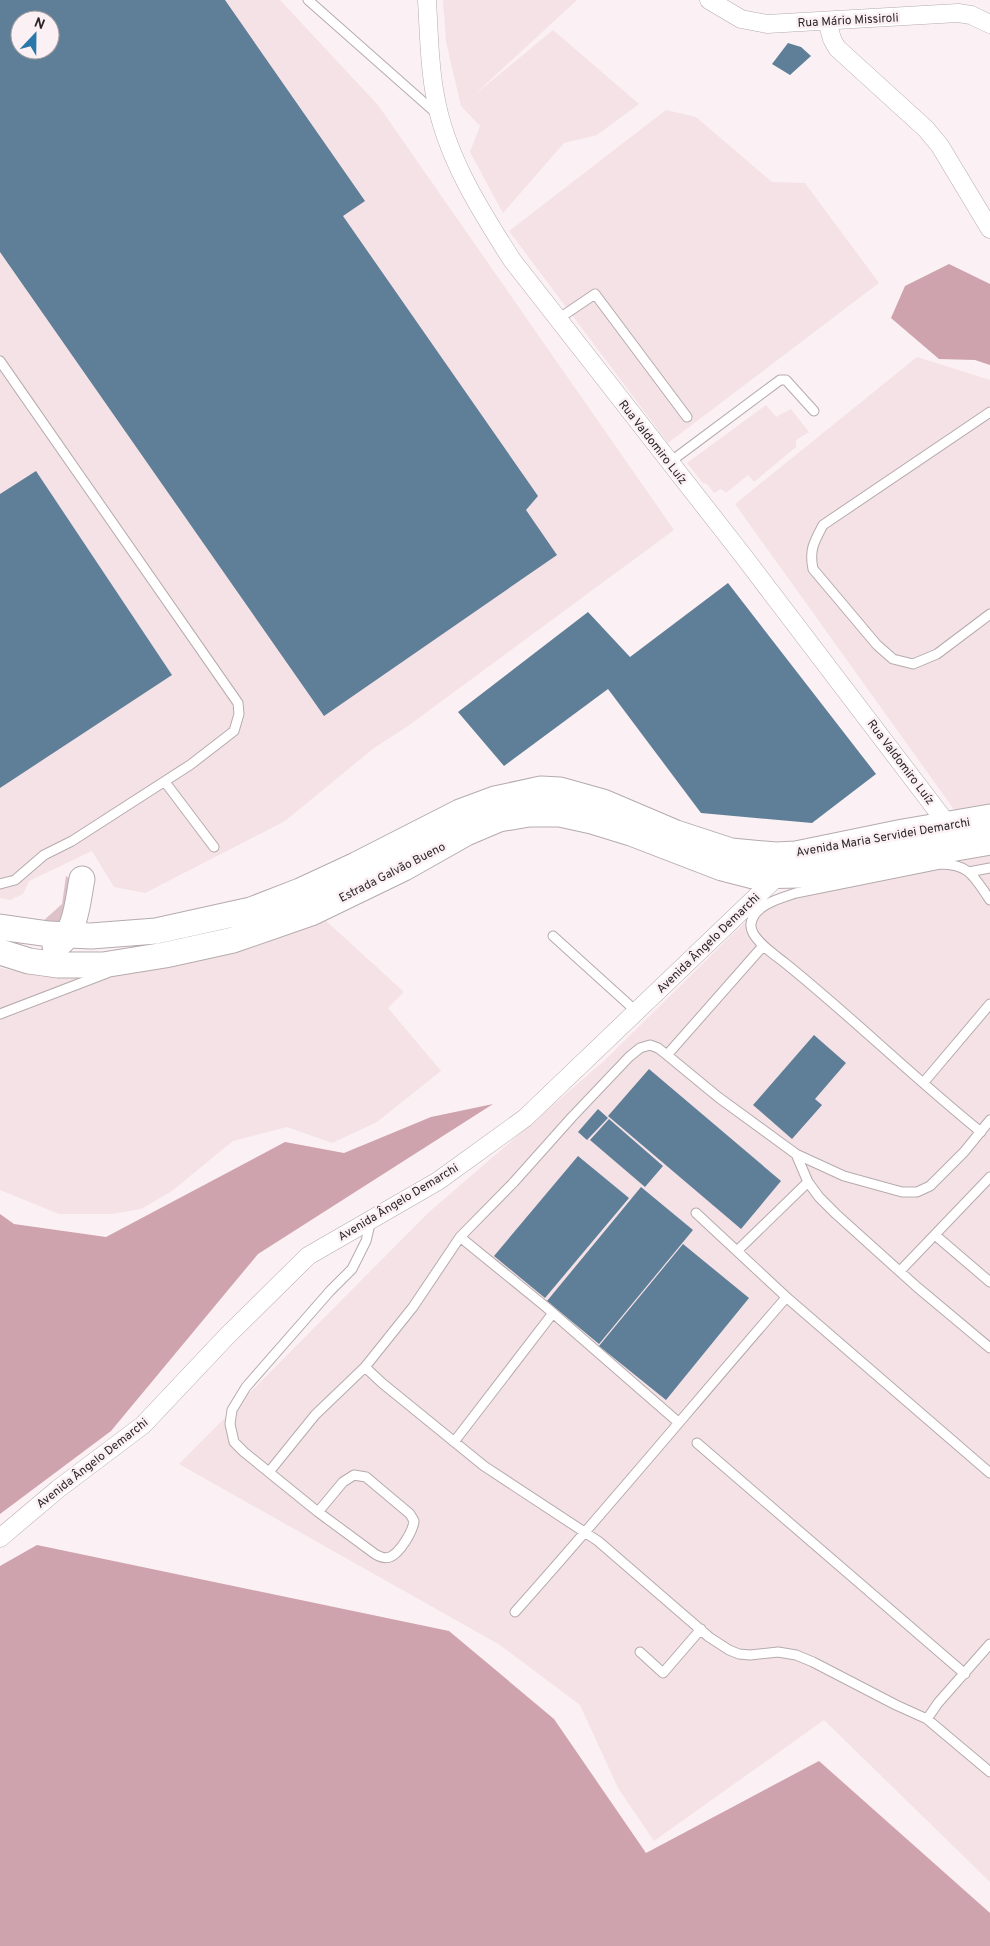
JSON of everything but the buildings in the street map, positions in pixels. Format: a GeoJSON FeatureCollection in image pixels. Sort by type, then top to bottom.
{"type":"FeatureCollection","features":[{"type":"Feature","properties":{"kind":"main road","name":"Estrada Galvão Bueno"},"geometry":{"type":"LineString","coordinates":[[0,927],[49,934],[91,936],[156,931],[250,910],[300,891],[356,865],[460,812],[494,799],[541,789],[560,790],[602,802],[676,833],[777,866]]}},
{"type":"Feature","properties":{"kind":"main road","name":"Estrada Galvão Bueno"},"geometry":{"type":"LineString","coordinates":[[0,952],[29,961],[58,965],[103,965],[165,955],[234,940],[311,913],[404,868],[466,833],[499,819],[529,814],[560,814],[592,821],[631,833],[722,868],[753,876],[777,866]]}},
{"type":"Feature","properties":{"kind":"main road","name":"Avenida Maria Servidei Demarchi"},"geometry":{"type":"LineString","coordinates":[[777,866],[796,854],[903,832],[990,817]]}},
{"type":"Feature","properties":{"kind":"main road","name":"Avenida Maria Servidei Demarchi"},"geometry":{"type":"LineString","coordinates":[[777,866],[801,875],[990,842]]}},
{"type":"Feature","properties":{"kind":"main road"},"geometry":{"type":"LineString","coordinates":[[0,937],[29,947],[48,948],[59,944],[67,935],[76,915],[82,879]]}},
{"type":"Feature","properties":{"kind":"street","name":"Rua Valdomiro Luíz"},"geometry":{"type":"LineString","coordinates":[[427,0],[435,96],[455,158],[479,208],[512,260],[670,462],[948,825],[960,847]]}},
{"type":"Feature","properties":{"kind":"street","name":"Rua Mário Missiroli"},"geometry":{"type":"LineString","coordinates":[[709,0],[729,14],[753,22],[767,24],[958,13],[971,15],[990,24]]}},
{"type":"Feature","properties":{"kind":"street"},"geometry":{"type":"LineString","coordinates":[[827,21],[832,39],[837,48],[920,123],[940,146],[990,229]]}},
{"type":"Feature","properties":{"kind":"street","name":"Avenida Ângelo Demarchi"},"geometry":{"type":"LineString","coordinates":[[0,1538],[58,1489],[143,1425],[227,1336],[308,1256],[438,1181],[525,1118],[637,1012],[777,866]]}},
{"type":"Feature","properties":{"kind":"lane"},"geometry":{"type":"LineString","coordinates":[[308,0],[441,118]]}},
{"type":"Feature","properties":{"kind":"lane"},"geometry":{"type":"LineString","coordinates":[[558,319],[595,294],[687,417]]}},
{"type":"Feature","properties":{"kind":"lane"},"geometry":{"type":"LineString","coordinates":[[0,361],[238,703],[239,714],[234,731],[166,782],[72,841],[44,855],[15,880],[0,884]]}},
{"type":"Feature","properties":{"kind":"lane"},"geometry":{"type":"LineString","coordinates":[[670,462],[780,380],[786,380],[814,411]]}},
{"type":"Feature","properties":{"kind":"lane"},"geometry":{"type":"LineString","coordinates":[[990,412],[823,524],[810,555],[813,569],[877,645],[893,659],[913,664],[937,654],[990,614]]}},
{"type":"Feature","properties":{"kind":"lane"},"geometry":{"type":"LineString","coordinates":[[166,782],[214,847]]}},
{"type":"Feature","properties":{"kind":"lane"},"geometry":{"type":"LineString","coordinates":[[981,1132],[806,980],[763,946],[753,934],[751,924],[759,911],[775,900],[796,893],[940,864],[954,864],[966,868],[990,900]]}},
{"type":"Feature","properties":{"kind":"lane"},"geometry":{"type":"LineString","coordinates":[[969,872],[990,868]]}},
{"type":"Feature","properties":{"kind":"lane"},"geometry":{"type":"LineString","coordinates":[[553,936],[637,1012]]}},
{"type":"Feature","properties":{"kind":"lane"},"geometry":{"type":"LineString","coordinates":[[667,1055],[763,946]]}},
{"type":"Feature","properties":{"kind":"lane"},"geometry":{"type":"LineString","coordinates":[[0,1014],[91,980],[137,959]]}},
{"type":"Feature","properties":{"kind":"lane"},"geometry":{"type":"LineString","coordinates":[[924,1082],[990,1004]]}},
{"type":"Feature","properties":{"kind":"lane"},"geometry":{"type":"LineString","coordinates":[[269,1472],[315,1415],[365,1366],[414,1307],[460,1237],[514,1182],[629,1057],[640,1048],[650,1045],[658,1048],[718,1097],[796,1154],[844,1176],[902,1192],[917,1192],[930,1186],[964,1152],[990,1120]]}},
{"type":"Feature","properties":{"kind":"lane"},"geometry":{"type":"LineString","coordinates":[[796,1154],[808,1182],[836,1214],[900,1272],[990,1348]]}},
{"type":"Feature","properties":{"kind":"lane"},"geometry":{"type":"LineString","coordinates":[[900,1272],[990,1178]]}},
{"type":"Feature","properties":{"kind":"lane"},"geometry":{"type":"LineString","coordinates":[[737,1251],[808,1182]]}},
{"type":"Feature","properties":{"kind":"lane"},"geometry":{"type":"LineString","coordinates":[[696,1213],[785,1296],[990,1473]]}},
{"type":"Feature","properties":{"kind":"lane"},"geometry":{"type":"LineString","coordinates":[[318,1512],[343,1482],[354,1475],[366,1476],[410,1514],[414,1521],[412,1531],[394,1554],[381,1558],[318,1512],[234,1442],[230,1424],[232,1410],[246,1387],[330,1291],[352,1269],[366,1241],[371,1218]]}},
{"type":"Feature","properties":{"kind":"lane"},"geometry":{"type":"LineString","coordinates":[[934,1235],[990,1282]]}},
{"type":"Feature","properties":{"kind":"lane"},"geometry":{"type":"LineString","coordinates":[[460,1237],[553,1313],[678,1422]]}},
{"type":"Feature","properties":{"kind":"lane"},"geometry":{"type":"LineString","coordinates":[[515,1612],[586,1532],[784,1300],[785,1296]]}},
{"type":"Feature","properties":{"kind":"lane"},"geometry":{"type":"LineString","coordinates":[[454,1442],[553,1313]]}},
{"type":"Feature","properties":{"kind":"lane"},"geometry":{"type":"LineString","coordinates":[[365,1366],[484,1466],[586,1532],[701,1629],[729,1650],[739,1654],[750,1655],[778,1652],[796,1655],[813,1662],[896,1705],[927,1718],[990,1772]]}},
{"type":"Feature","properties":{"kind":"lane"},"geometry":{"type":"LineString","coordinates":[[697,1443],[965,1674]]}},
{"type":"Feature","properties":{"kind":"lane"},"geometry":{"type":"LineString","coordinates":[[640,1652],[663,1673],[701,1629]]}},
{"type":"Feature","properties":{"kind":"lane"},"geometry":{"type":"LineString","coordinates":[[927,1718],[990,1644]]}},
{"type":"Feature","properties":{"kind":"shaded area"},"geometry":{"type":"Polygon","coordinates":[[[38,0],[280,0],[378,105],[674,530],[408,726],[374,748],[285,821],[145,893],[114,887],[92,851],[29,881],[23,894],[10,900],[0,898],[0,75],[12,60],[60,60],[60,10],[44,10],[38,0]]]}},
{"type":"Feature","properties":{"kind":"shaded area"},"geometry":{"type":"Polygon","coordinates":[[[443,0],[577,0],[473,96],[553,30],[639,104],[597,135],[564,143],[503,213],[470,152],[480,126],[461,106],[446,42],[443,0]]]}},
{"type":"Feature","properties":{"kind":"shaded area"},"geometry":{"type":"Polygon","coordinates":[[[666,110],[696,117],[772,182],[805,183],[879,283],[668,443],[509,231],[666,110]]]}},
{"type":"Feature","properties":{"kind":"shaded area"},"geometry":{"type":"Polygon","coordinates":[[[949,264],[990,284],[990,365],[975,360],[939,359],[891,318],[905,286],[949,264]]]}},
{"type":"Feature","properties":{"kind":"shaded area"},"geometry":{"type":"Polygon","coordinates":[[[917,357],[990,380],[990,808],[958,815],[735,504],[917,357]]]}},
{"type":"Feature","properties":{"kind":"shaded area"},"geometry":{"type":"Polygon","coordinates":[[[766,405],[776,417],[791,409],[809,432],[796,440],[796,447],[754,482],[748,475],[726,493],[721,489],[714,493],[687,463],[766,405]]]}},
{"type":"Feature","properties":{"kind":"shaded area"},"geometry":{"type":"Polygon","coordinates":[[[990,851],[990,1882],[824,1720],[654,1841],[618,1788],[580,1705],[500,1645],[179,1464],[428,1213],[604,1061],[753,914],[791,900],[990,851]]]}},
{"type":"Feature","properties":{"kind":"shaded area"},"geometry":{"type":"Polygon","coordinates":[[[66,876],[71,879],[68,913],[58,924],[42,922],[62,904],[66,876]]]}},
{"type":"Feature","properties":{"kind":"shaded area"},"geometry":{"type":"Polygon","coordinates":[[[324,919],[404,992],[388,1008],[441,1071],[377,1122],[332,1143],[287,1127],[233,1141],[172,1191],[141,1209],[112,1214],[59,1214],[0,1190],[0,968],[43,977],[184,963],[324,919]]]}},
{"type":"Feature","properties":{"kind":"shaded area"},"geometry":{"type":"Polygon","coordinates":[[[493,1104],[258,1254],[111,1431],[0,1514],[0,1214],[14,1224],[106,1237],[285,1142],[344,1153],[431,1117],[493,1104]]]}},
{"type":"Feature","properties":{"kind":"shaded area"},"geometry":{"type":"Polygon","coordinates":[[[37,1545],[449,1631],[554,1719],[646,1853],[819,1761],[990,1913],[990,1946],[0,1946],[0,1566],[37,1545]]]}}]}
